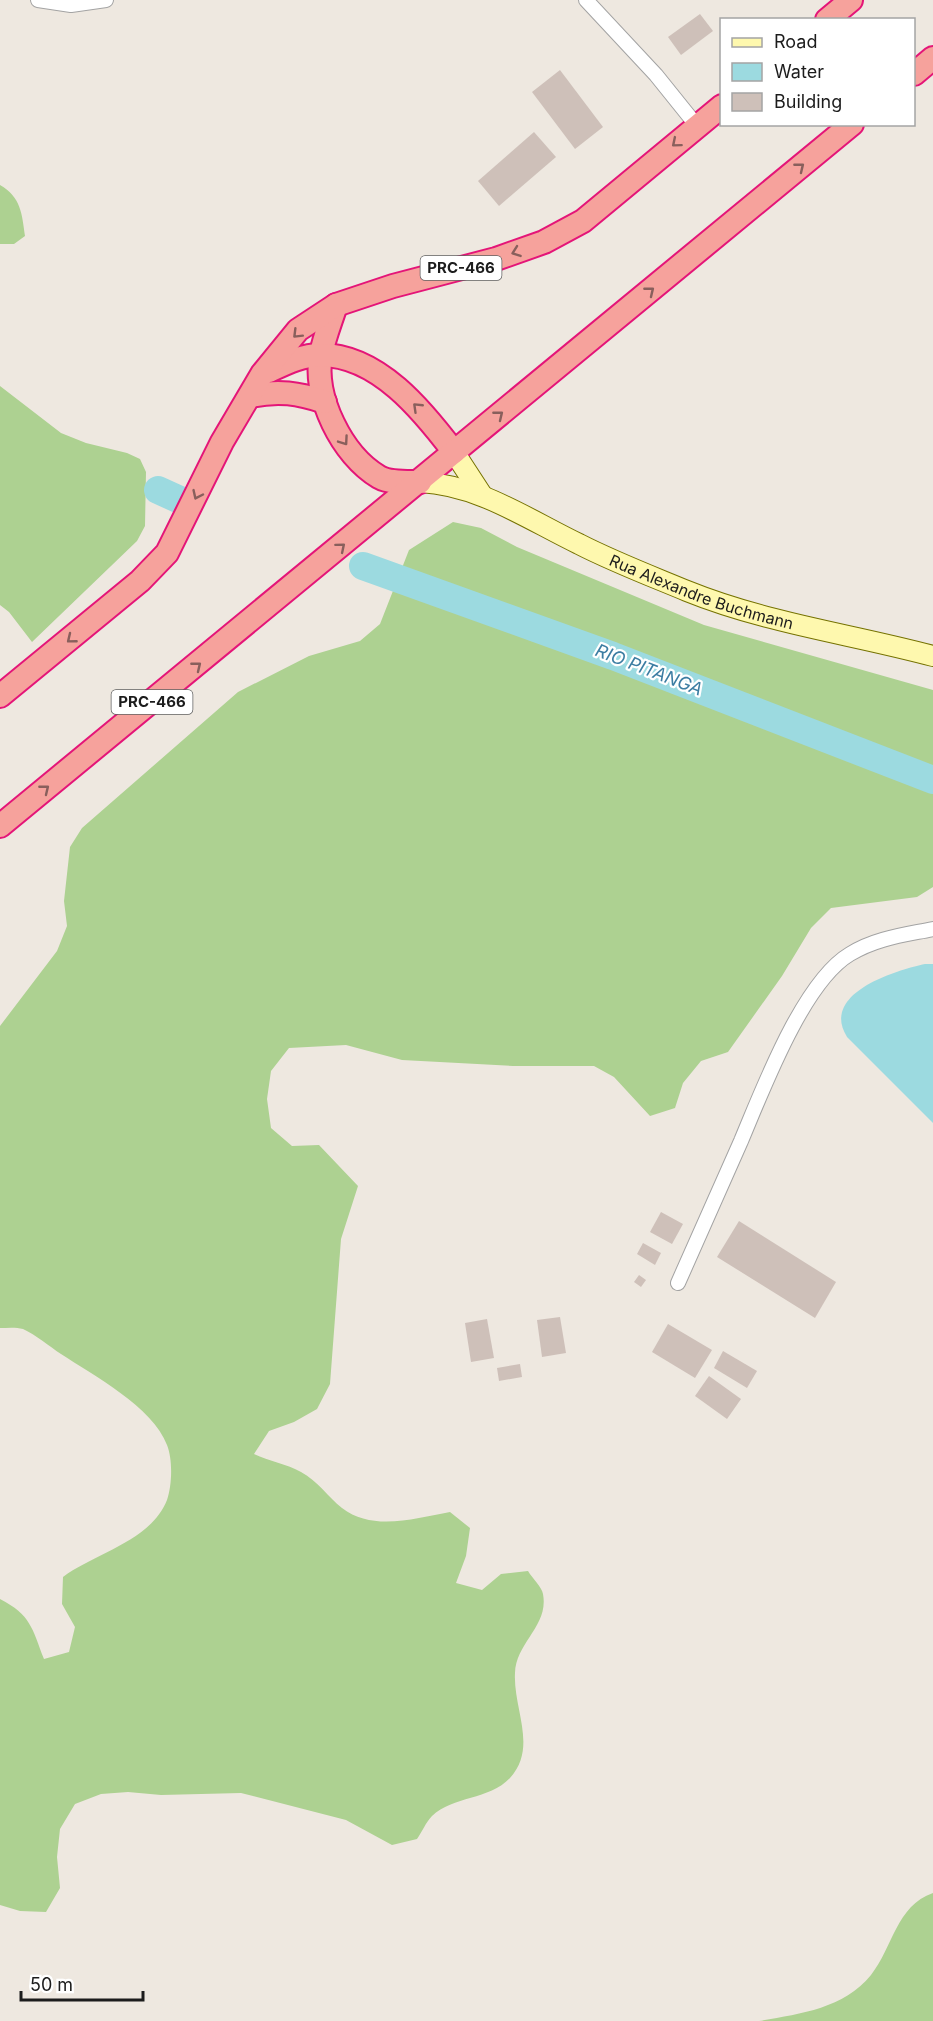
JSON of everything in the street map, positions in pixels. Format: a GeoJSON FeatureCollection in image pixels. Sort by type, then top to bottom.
{"type":"FeatureCollection","features":[{"type":"Feature","properties":{"kind":"highway"},"geometry":{"type":"LineString","coordinates":[[829,18],[851,0]]}},
{"type":"Feature","properties":{"kind":"highway"},"geometry":{"type":"LineString","coordinates":[[915,73],[933,58]]}},
{"type":"Feature","properties":{"kind":"highway","name":"PRC-466"},"geometry":{"type":"LineString","coordinates":[[0,696],[140,581],[167,553],[222,441],[262,375],[298,330],[336,305],[393,286],[496,259],[544,242],[583,221],[720,108]]}},
{"type":"Feature","properties":{"kind":"highway","name":"PRC-466"},"geometry":{"type":"LineString","coordinates":[[0,826],[305,578],[850,126]]}},
{"type":"Feature","properties":{"kind":"highway"},"geometry":{"type":"LineString","coordinates":[[336,305],[321,355],[325,402],[334,427],[359,461],[381,479],[420,482]]}},
{"type":"Feature","properties":{"kind":"highway"},"geometry":{"type":"LineString","coordinates":[[262,375],[296,358],[321,355],[347,358],[374,371],[419,408],[454,452]]}},
{"type":"Feature","properties":{"kind":"highway"},"geometry":{"type":"LineString","coordinates":[[250,396],[275,391],[298,393],[325,402]]}},
{"type":"Feature","properties":{"kind":"main road","name":"Rua Alexandre Buchmann"},"geometry":{"type":"LineString","coordinates":[[454,452],[482,495]]}},
{"type":"Feature","properties":{"kind":"main road","name":"Rua Alexandre Buchmann"},"geometry":{"type":"LineString","coordinates":[[420,482],[450,485],[482,495],[581,546],[689,591],[753,614],[933,656]]}},
{"type":"Feature","properties":{"kind":"street"},"geometry":{"type":"LineString","coordinates":[[38,0],[71,5],[106,0]]}},
{"type":"Feature","properties":{"kind":"street"},"geometry":{"type":"LineString","coordinates":[[586,0],[656,75],[697,126]]}},
{"type":"Feature","properties":{"kind":"street"},"geometry":{"type":"LineString","coordinates":[[678,1283],[768,1080],[798,1018],[825,975],[849,954],[878,940],[933,929]]}},
{"type":"Feature","properties":{"kind":"green space"},"geometry":{"type":"Polygon","coordinates":[[[0,185],[12,195],[21,213],[25,236],[14,244],[0,244],[0,185]]]}},
{"type":"Feature","properties":{"kind":"green space"},"geometry":{"type":"Polygon","coordinates":[[[0,386],[61,433],[86,443],[127,453],[140,459],[146,472],[145,526],[137,541],[32,642],[9,612],[0,605],[0,386]]]}},
{"type":"Feature","properties":{"kind":"green space"},"geometry":{"type":"Polygon","coordinates":[[[453,522],[481,528],[517,547],[704,625],[933,690],[933,887],[917,897],[831,908],[811,928],[782,976],[728,1052],[701,1061],[683,1083],[675,1108],[650,1116],[614,1077],[594,1066],[513,1066],[402,1060],[346,1045],[289,1048],[271,1071],[267,1099],[271,1128],[292,1146],[319,1145],[358,1186],[341,1239],[330,1384],[317,1409],[294,1422],[269,1431],[254,1454],[301,1472],[313,1480],[342,1508],[367,1520],[409,1520],[450,1512],[470,1528],[466,1556],[456,1583],[482,1590],[501,1574],[528,1571],[542,1591],[544,1605],[537,1625],[521,1652],[515,1673],[523,1741],[518,1766],[510,1778],[501,1785],[450,1805],[432,1816],[417,1839],[392,1845],[346,1820],[241,1793],[161,1795],[128,1792],[101,1794],[75,1804],[60,1829],[57,1857],[60,1888],[46,1912],[20,1911],[0,1905],[0,1599],[18,1611],[29,1623],[44,1659],[69,1652],[75,1627],[62,1604],[63,1577],[136,1536],[148,1526],[159,1514],[167,1500],[171,1472],[169,1451],[160,1431],[136,1405],[28,1331],[17,1328],[0,1328],[0,1026],[57,951],[67,926],[64,901],[70,847],[82,828],[238,692],[309,656],[360,641],[380,624],[409,550],[453,522]]]}},
{"type":"Feature","properties":{"kind":"green space"},"geometry":{"type":"Polygon","coordinates":[[[933,1893],[933,2021],[759,2021],[820,2008],[847,1996],[871,1975],[896,1928],[911,1907],[933,1893]]]}},
{"type":"Feature","properties":{"kind":"water"},"geometry":{"type":"Polygon","coordinates":[[[933,964],[933,1123],[847,1037],[841,1022],[843,1008],[851,997],[864,987],[896,972],[933,964]]]}},
{"type":"Feature","properties":{"kind":"building"},"geometry":{"type":"Polygon","coordinates":[[[700,14],[713,31],[681,55],[668,37],[700,14]]]}},
{"type":"Feature","properties":{"kind":"building"},"geometry":{"type":"Polygon","coordinates":[[[560,70],[603,127],[575,149],[532,92],[560,70]]]}},
{"type":"Feature","properties":{"kind":"building"},"geometry":{"type":"Polygon","coordinates":[[[534,132],[556,157],[499,206],[478,181],[534,132]]]}},
{"type":"Feature","properties":{"kind":"building"},"geometry":{"type":"Polygon","coordinates":[[[661,1212],[683,1224],[672,1244],[650,1232],[661,1212]]]}},
{"type":"Feature","properties":{"kind":"building"},"geometry":{"type":"Polygon","coordinates":[[[739,1221],[836,1282],[815,1318],[717,1257],[739,1221]]]}},
{"type":"Feature","properties":{"kind":"building"},"geometry":{"type":"Polygon","coordinates":[[[643,1243],[661,1253],[655,1265],[637,1254],[643,1243]]]}},
{"type":"Feature","properties":{"kind":"building"},"geometry":{"type":"Polygon","coordinates":[[[639,1275],[646,1280],[641,1287],[634,1282],[639,1275]]]}},
{"type":"Feature","properties":{"kind":"building"},"geometry":{"type":"Polygon","coordinates":[[[560,1317],[566,1353],[542,1357],[537,1320],[560,1317]]]}},
{"type":"Feature","properties":{"kind":"building"},"geometry":{"type":"Polygon","coordinates":[[[487,1319],[494,1358],[471,1362],[465,1323],[487,1319]]]}},
{"type":"Feature","properties":{"kind":"building"},"geometry":{"type":"Polygon","coordinates":[[[668,1324],[712,1350],[695,1378],[652,1352],[668,1324]]]}},
{"type":"Feature","properties":{"kind":"building"},"geometry":{"type":"Polygon","coordinates":[[[723,1351],[757,1371],[747,1388],[714,1368],[723,1351]]]}},
{"type":"Feature","properties":{"kind":"building"},"geometry":{"type":"Polygon","coordinates":[[[520,1364],[522,1377],[499,1381],[497,1368],[520,1364]]]}},
{"type":"Feature","properties":{"kind":"building"},"geometry":{"type":"Polygon","coordinates":[[[709,1376],[741,1399],[727,1419],[695,1396],[709,1376]]]}},
{"type":"Feature","properties":{"kind":"waterway","name":"RIO PITANGA"},"geometry":{"type":"LineString","coordinates":[[158,490],[180,500]]}},
{"type":"Feature","properties":{"kind":"waterway","name":"RIO PITANGA"},"geometry":{"type":"LineString","coordinates":[[363,566],[613,656],[933,780]]}}]}
